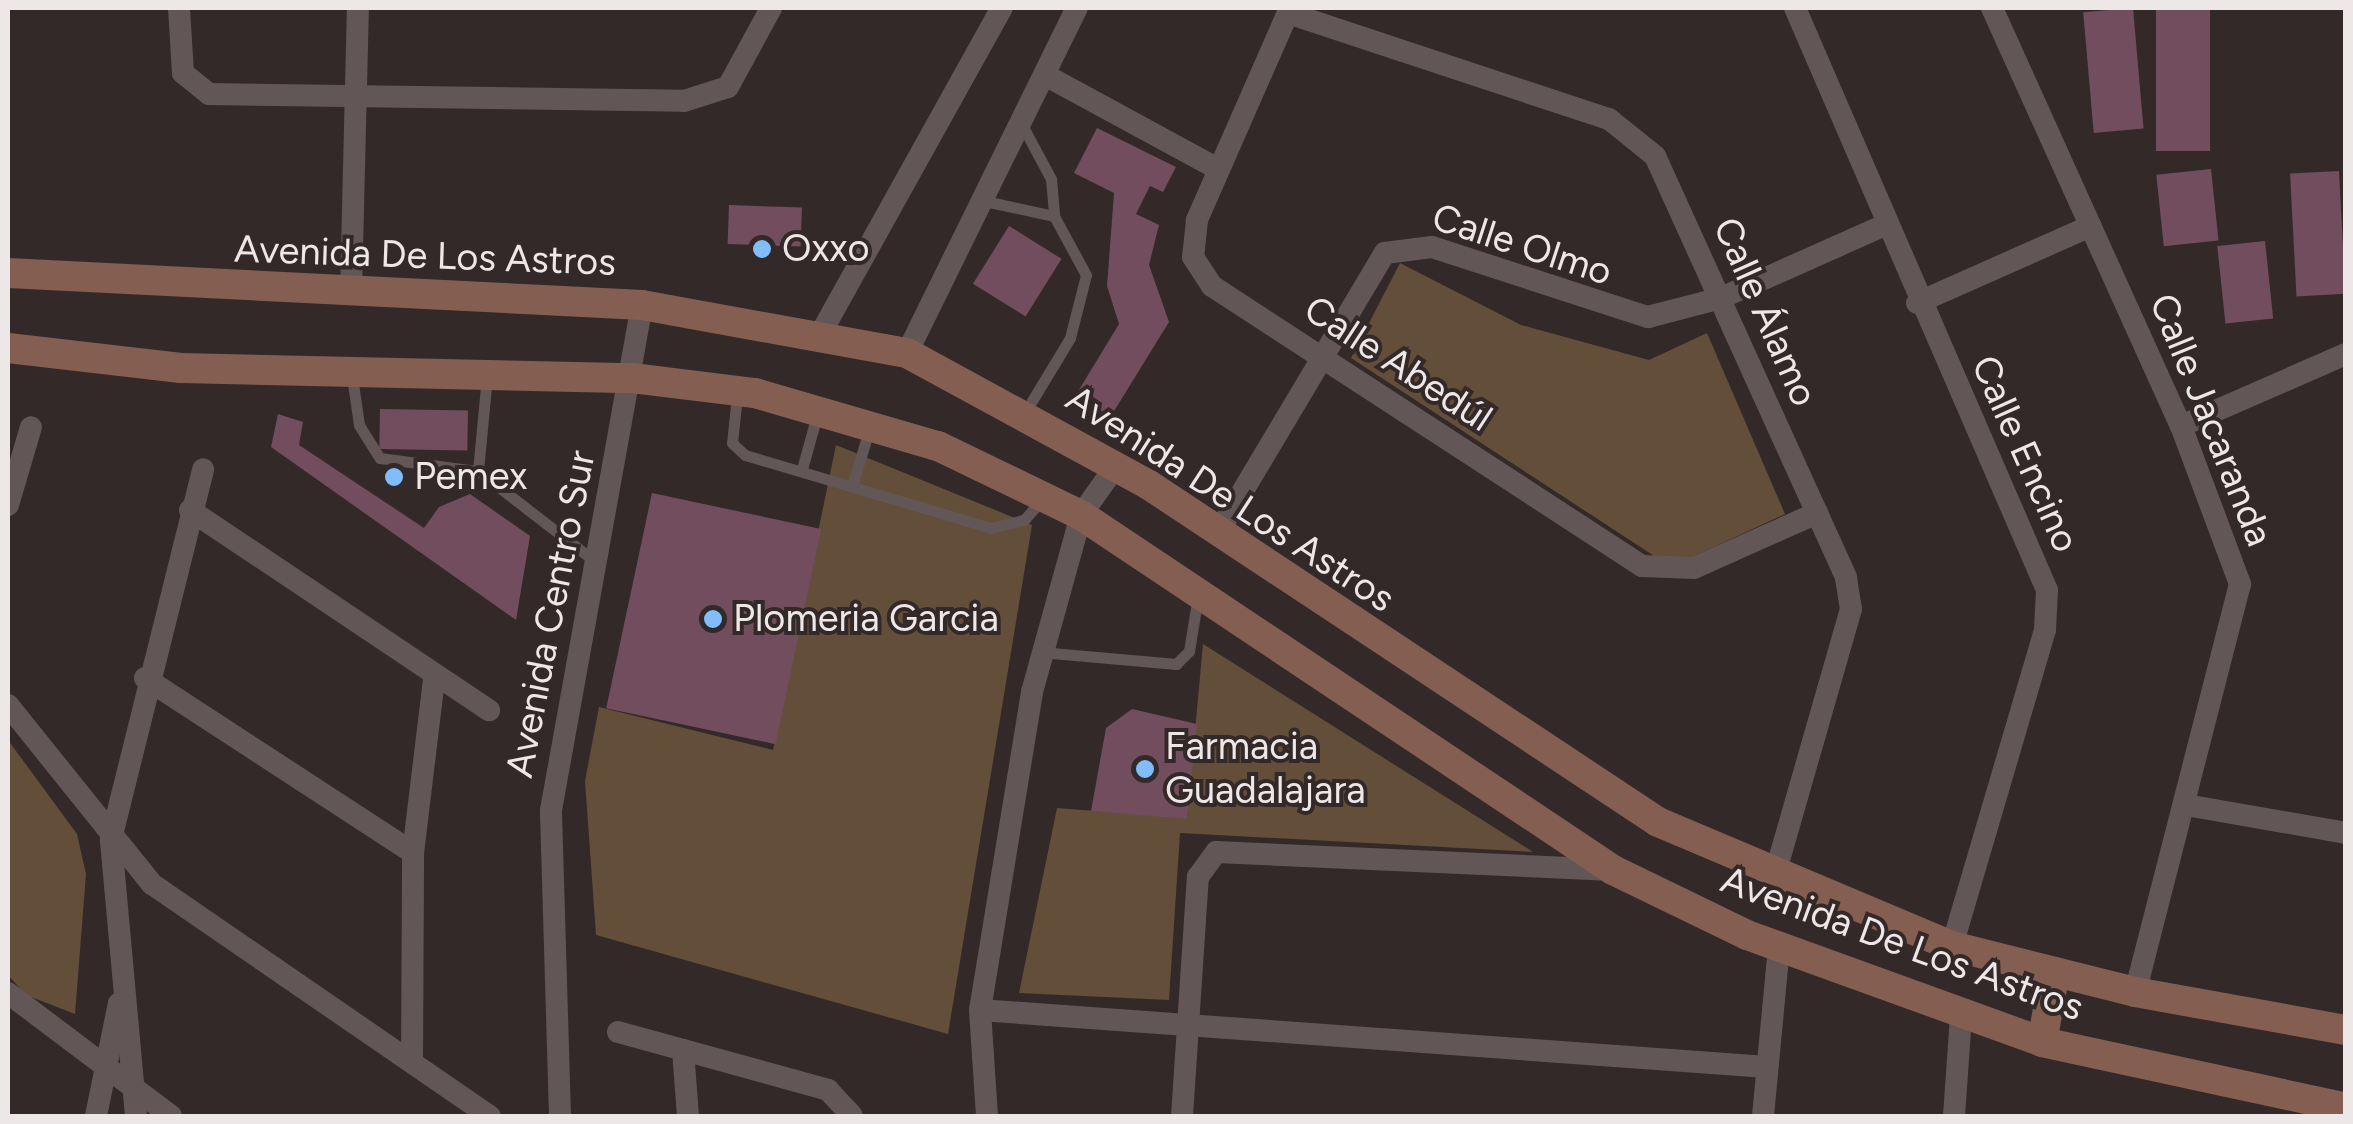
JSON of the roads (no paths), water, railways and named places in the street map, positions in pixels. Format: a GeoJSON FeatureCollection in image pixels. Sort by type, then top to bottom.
{"type":"FeatureCollection","features":[{"type":"Feature","properties":{"kind":"main road","name":"Avenida De Los Astros"},"geometry":{"type":"LineString","coordinates":[[8,273],[642,305],[822,331],[907,352],[1115,466],[1219,531],[1526,742],[1658,822],[1774,876],[1952,946],[2135,992],[2346,1030]]}},
{"type":"Feature","properties":{"kind":"main road","name":"Avenida De Los Astros"},"geometry":{"type":"LineString","coordinates":[[8,348],[181,368],[632,378],[738,391],[938,446],[1081,515],[1613,870],[1779,947],[1961,1016],[2042,1042],[2326,1109]]}},
{"type":"Feature","properties":{"kind":"main road"},"geometry":{"type":"LineString","coordinates":[[2042,1042],[2055,972]]}},
{"type":"Feature","properties":{"kind":"street"},"geometry":{"type":"LineString","coordinates":[[179,8],[182,73],[210,94],[703,100],[728,87],[771,8]]}},
{"type":"Feature","properties":{"kind":"street"},"geometry":{"type":"LineString","coordinates":[[352,292],[352,94],[358,8]]}},
{"type":"Feature","properties":{"kind":"street"},"geometry":{"type":"LineString","coordinates":[[822,331],[1002,8]]}},
{"type":"Feature","properties":{"kind":"street"},"geometry":{"type":"LineString","coordinates":[[907,352],[1078,8]]}},
{"type":"Feature","properties":{"kind":"street","name":"Calle Encino"},"geometry":{"type":"LineString","coordinates":[[1795,8],[1917,303],[2046,590],[2045,630],[1952,946]]}},
{"type":"Feature","properties":{"kind":"street","name":"Calle Jacaranda"},"geometry":{"type":"LineString","coordinates":[[1992,8],[2181,426],[2240,584],[2135,992]]}},
{"type":"Feature","properties":{"kind":"street","name":"Calle Abedúl"},"geometry":{"type":"LineString","coordinates":[[1289,10],[1216,168],[1192,240],[1201,273],[1642,566],[1694,568],[1817,513]]}},
{"type":"Feature","properties":{"kind":"street","name":"Calle Álamo"},"geometry":{"type":"LineString","coordinates":[[1289,10],[1635,132],[1721,298],[1817,513],[1851,609],[1774,876]]}},
{"type":"Feature","properties":{"kind":"street"},"geometry":{"type":"LineString","coordinates":[[1045,75],[1216,168]]}},
{"type":"Feature","properties":{"kind":"street","name":"Calle Olmo"},"geometry":{"type":"LineString","coordinates":[[1219,531],[1369,274],[1406,244],[1632,314],[1721,298],[1885,226]]}},
{"type":"Feature","properties":{"kind":"street"},"geometry":{"type":"LineString","coordinates":[[1917,303],[2091,226]]}},
{"type":"Feature","properties":{"kind":"street","name":"Avenida Centro Sur"},"geometry":{"type":"LineString","coordinates":[[560,1116],[551,810],[593,560],[632,378],[642,305]]}},
{"type":"Feature","properties":{"kind":"street"},"geometry":{"type":"LineString","coordinates":[[2181,426],[2344,359]]}},
{"type":"Feature","properties":{"kind":"street"},"geometry":{"type":"LineString","coordinates":[[8,505],[31,427]]}},
{"type":"Feature","properties":{"kind":"street"},"geometry":{"type":"LineString","coordinates":[[987,1116],[980,1010],[1040,652],[1081,515],[1115,466]]}},
{"type":"Feature","properties":{"kind":"street"},"geometry":{"type":"LineString","coordinates":[[136,1105],[121,994],[111,839],[145,678],[203,470]]}},
{"type":"Feature","properties":{"kind":"street"},"geometry":{"type":"LineString","coordinates":[[190,510],[434,680],[489,710]]}},
{"type":"Feature","properties":{"kind":"street"},"geometry":{"type":"LineString","coordinates":[[145,678],[413,853]]}},
{"type":"Feature","properties":{"kind":"street"},"geometry":{"type":"LineString","coordinates":[[412,1062],[413,853],[434,680]]}},
{"type":"Feature","properties":{"kind":"street"},"geometry":{"type":"LineString","coordinates":[[8,705],[111,839],[152,884],[490,1116]]}},
{"type":"Feature","properties":{"kind":"street"},"geometry":{"type":"LineString","coordinates":[[2186,805],[2346,833]]}},
{"type":"Feature","properties":{"kind":"street"},"geometry":{"type":"LineString","coordinates":[[1182,1116],[1184,1024],[1198,877],[1216,852],[1613,870]]}},
{"type":"Feature","properties":{"kind":"street"},"geometry":{"type":"LineString","coordinates":[[1764,1116],[1779,947]]}},
{"type":"Feature","properties":{"kind":"street"},"geometry":{"type":"LineString","coordinates":[[8,993],[101,1069],[136,1105],[171,1116]]}},
{"type":"Feature","properties":{"kind":"street"},"geometry":{"type":"LineString","coordinates":[[96,1116],[101,1069],[121,994]]}},
{"type":"Feature","properties":{"kind":"street"},"geometry":{"type":"LineString","coordinates":[[980,1010],[1767,1067]]}},
{"type":"Feature","properties":{"kind":"street"},"geometry":{"type":"LineString","coordinates":[[1954,1116],[1961,1016]]}},
{"type":"Feature","properties":{"kind":"street"},"geometry":{"type":"LineString","coordinates":[[618,1032],[683,1050],[850,1110]]}},
{"type":"Feature","properties":{"kind":"street"},"geometry":{"type":"LineString","coordinates":[[683,1050],[688,1116]]}},
{"type":"Feature","properties":{"kind":"lane"},"geometry":{"type":"LineString","coordinates":[[1019,121],[1051,179],[1054,216],[1086,276],[1082,307],[1024,414]]}},
{"type":"Feature","properties":{"kind":"lane"},"geometry":{"type":"LineString","coordinates":[[980,200],[1054,216]]}},
{"type":"Feature","properties":{"kind":"lane"},"geometry":{"type":"LineString","coordinates":[[352,372],[359,426],[380,458],[478,471],[593,560]]}},
{"type":"Feature","properties":{"kind":"lane"},"geometry":{"type":"LineString","coordinates":[[478,471],[487,375]]}},
{"type":"Feature","properties":{"kind":"lane"},"geometry":{"type":"LineString","coordinates":[[738,391],[732,443],[802,469],[991,528],[1024,520],[1044,497]]}},
{"type":"Feature","properties":{"kind":"lane"},"geometry":{"type":"LineString","coordinates":[[802,469],[818,411]]}},
{"type":"Feature","properties":{"kind":"lane"},"geometry":{"type":"LineString","coordinates":[[852,484],[870,426]]}},
{"type":"Feature","properties":{"kind":"lane"},"geometry":{"type":"LineString","coordinates":[[1040,652],[1176,664],[1188,651],[1198,594]]}},
{"type":"Feature","properties":{"kind":"place","name":"Oxxo"},"geometry":{"type":"Point","coordinates":[762,249]}},
{"type":"Feature","properties":{"kind":"place","name":"Pemex"},"geometry":{"type":"Point","coordinates":[394,477]}},
{"type":"Feature","properties":{"kind":"place","name":"Plomeria Garcia"},"geometry":{"type":"Point","coordinates":[713,619]}},
{"type":"Feature","properties":{"kind":"place","name":"Farmacia Guadalajara"},"geometry":{"type":"Point","coordinates":[1145,769]}}]}
